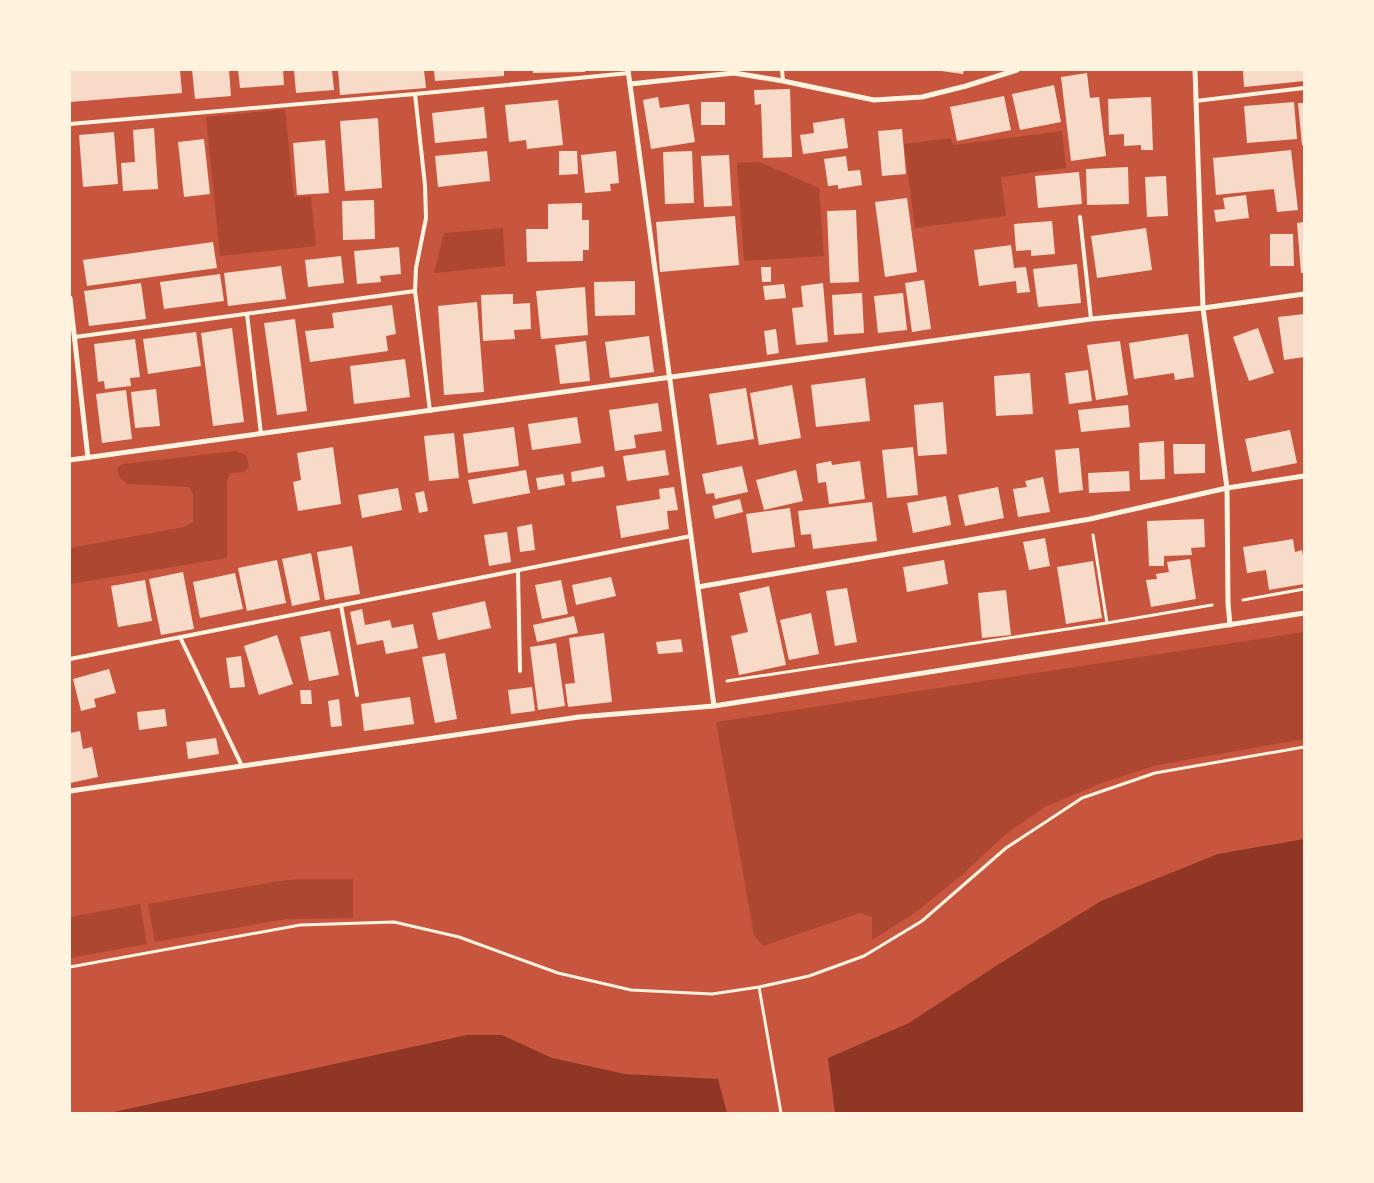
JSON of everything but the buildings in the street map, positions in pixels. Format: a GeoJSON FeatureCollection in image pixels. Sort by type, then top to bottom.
{"type":"FeatureCollection","features":[{"type":"Feature","properties":{"kind":"street"},"geometry":{"type":"LineString","coordinates":[[630,84],[734,73],[874,100],[922,97],[1017,70]]}},
{"type":"Feature","properties":{"kind":"street"},"geometry":{"type":"LineString","coordinates":[[1195,70],[1203,308],[1227,488],[1228,603],[1230,625]]}},
{"type":"Feature","properties":{"kind":"street"},"geometry":{"type":"LineString","coordinates":[[628,71],[714,706]]}},
{"type":"Feature","properties":{"kind":"street"},"geometry":{"type":"LineString","coordinates":[[70,460],[1091,319],[1203,308],[1304,294]]}},
{"type":"Feature","properties":{"kind":"street"},"geometry":{"type":"LineString","coordinates":[[70,298],[88,458]]}},
{"type":"Feature","properties":{"kind":"street"},"geometry":{"type":"LineString","coordinates":[[698,587],[1090,519],[1227,488],[1304,476]]}},
{"type":"Feature","properties":{"kind":"street"},"geometry":{"type":"LineString","coordinates":[[70,791],[580,717],[714,706],[1304,613]]}},
{"type":"Feature","properties":{"kind":"lane"},"geometry":{"type":"LineString","coordinates":[[782,70],[783,81]]}},
{"type":"Feature","properties":{"kind":"lane"},"geometry":{"type":"LineString","coordinates":[[70,124],[415,94],[628,71]]}},
{"type":"Feature","properties":{"kind":"lane"},"geometry":{"type":"LineString","coordinates":[[1196,101],[1304,88]]}},
{"type":"Feature","properties":{"kind":"lane"},"geometry":{"type":"LineString","coordinates":[[415,94],[425,185],[426,218],[416,268],[415,291],[430,410]]}},
{"type":"Feature","properties":{"kind":"lane"},"geometry":{"type":"LineString","coordinates":[[1080,217],[1091,319]]}},
{"type":"Feature","properties":{"kind":"lane"},"geometry":{"type":"LineString","coordinates":[[74,337],[415,291]]}},
{"type":"Feature","properties":{"kind":"lane"},"geometry":{"type":"LineString","coordinates":[[247,314],[262,434]]}},
{"type":"Feature","properties":{"kind":"lane"},"geometry":{"type":"LineString","coordinates":[[70,659],[691,536]]}},
{"type":"Feature","properties":{"kind":"lane"},"geometry":{"type":"LineString","coordinates":[[518,571],[520,670]]}},
{"type":"Feature","properties":{"kind":"lane"},"geometry":{"type":"LineString","coordinates":[[341,605],[357,695]]}},
{"type":"Feature","properties":{"kind":"lane"},"geometry":{"type":"LineString","coordinates":[[180,637],[242,766]]}},
{"type":"Feature","properties":{"kind":"path"},"geometry":{"type":"LineString","coordinates":[[1090,519],[1107,623]]}},
{"type":"Feature","properties":{"kind":"path"},"geometry":{"type":"LineString","coordinates":[[711,684],[1107,623],[1304,589]]}},
{"type":"Feature","properties":{"kind":"path"},"geometry":{"type":"LineString","coordinates":[[70,967],[300,925],[394,922],[459,936],[558,973],[631,990],[712,994],[759,987],[809,976],[864,956],[922,921],[1006,848],[1082,798],[1154,773],[1304,747]]}},
{"type":"Feature","properties":{"kind":"path"},"geometry":{"type":"LineString","coordinates":[[759,987],[781,1113]]}},
{"type":"Feature","properties":{"kind":"shaded area"},"geometry":{"type":"Polygon","coordinates":[[[285,109],[294,197],[311,196],[316,246],[220,256],[206,117],[285,109]]]}},
{"type":"Feature","properties":{"kind":"shaded area"},"geometry":{"type":"Polygon","coordinates":[[[1062,131],[1066,168],[1001,177],[1006,216],[915,228],[904,144],[951,138],[953,145],[1062,131]]]}},
{"type":"Feature","properties":{"kind":"shaded area"},"geometry":{"type":"Polygon","coordinates":[[[760,162],[819,188],[824,256],[744,261],[737,163],[760,162]]]}},
{"type":"Feature","properties":{"kind":"shaded area"},"geometry":{"type":"Polygon","coordinates":[[[503,228],[505,266],[434,273],[444,233],[503,228]]]}},
{"type":"Feature","properties":{"kind":"shaded area"},"geometry":{"type":"Polygon","coordinates":[[[236,451],[246,455],[249,466],[245,472],[230,473],[227,481],[227,558],[70,584],[70,548],[184,527],[193,522],[193,494],[189,487],[127,484],[120,478],[117,468],[123,464],[236,451]]]}},
{"type":"Feature","properties":{"kind":"shaded area"},"geometry":{"type":"Polygon","coordinates":[[[1304,632],[1304,739],[1157,765],[1104,782],[1045,807],[1007,833],[963,874],[916,912],[872,940],[872,917],[860,913],[763,946],[754,935],[716,722],[1304,632]]]}},
{"type":"Feature","properties":{"kind":"shaded area"},"geometry":{"type":"Polygon","coordinates":[[[1304,839],[1304,1113],[835,1113],[828,1058],[909,1023],[999,964],[1101,901],[1218,854],[1304,839]]]}},
{"type":"Feature","properties":{"kind":"shaded area"},"geometry":{"type":"Polygon","coordinates":[[[299,879],[353,879],[353,918],[286,919],[155,942],[148,904],[299,879]]]}},
{"type":"Feature","properties":{"kind":"shaded area"},"geometry":{"type":"Polygon","coordinates":[[[140,904],[147,944],[70,958],[70,917],[140,904]]]}},
{"type":"Feature","properties":{"kind":"shaded area"},"geometry":{"type":"Polygon","coordinates":[[[467,1035],[502,1035],[552,1058],[625,1074],[718,1079],[727,1113],[109,1113],[467,1035]]]}}]}
